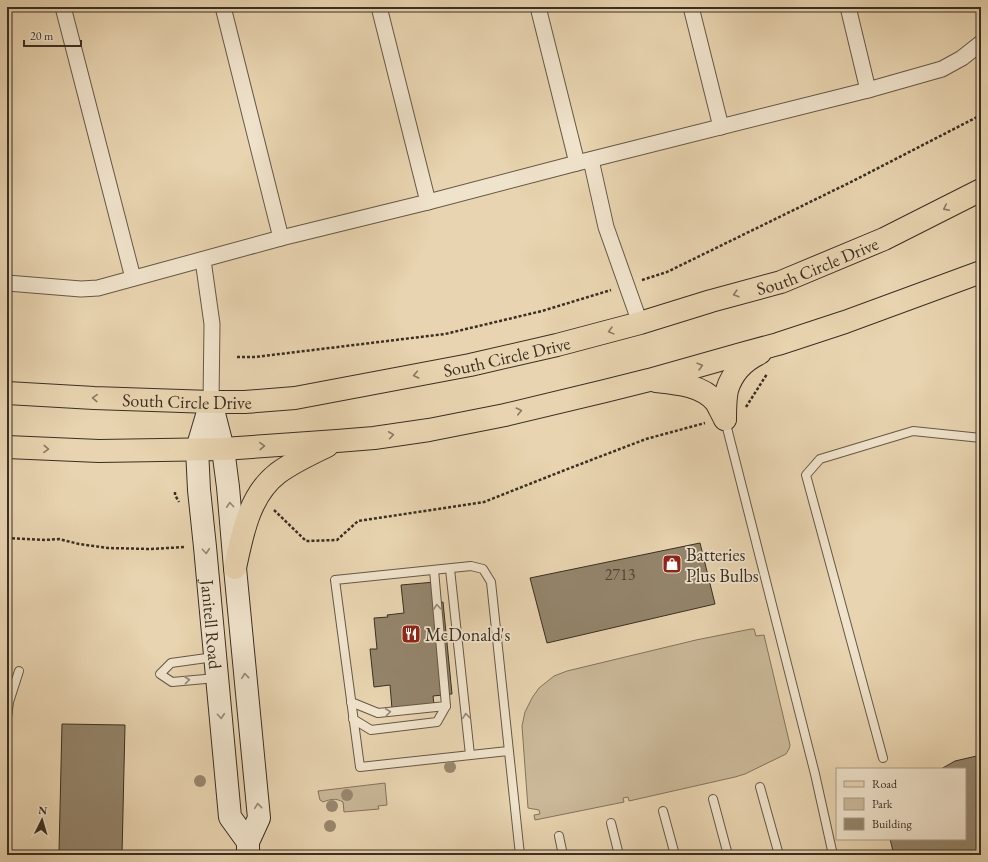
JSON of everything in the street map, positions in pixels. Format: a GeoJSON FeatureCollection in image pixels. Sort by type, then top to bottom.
{"type":"FeatureCollection","features":[{"type":"Feature","properties":{"kind":"main road","name":"South Circle Drive"},"geometry":{"type":"LineString","coordinates":[[7,393],[94,398],[245,402],[295,398],[470,364],[557,345],[640,323],[711,301],[781,282],[884,239],[981,190]]}},
{"type":"Feature","properties":{"kind":"main road"},"geometry":{"type":"LineString","coordinates":[[7,447],[99,451],[223,449],[374,438],[429,430],[505,415],[649,380],[778,344],[845,322],[981,272]]}},
{"type":"Feature","properties":{"kind":"main road"},"geometry":{"type":"LineString","coordinates":[[716,421],[727,390],[733,377],[741,366],[751,358],[778,344]]}},
{"type":"Feature","properties":{"kind":"main road"},"geometry":{"type":"LineString","coordinates":[[649,380],[678,384],[694,388],[707,394],[716,402],[716,421]]}},
{"type":"Feature","properties":{"kind":"main road"},"geometry":{"type":"LineString","coordinates":[[235,568],[250,512],[265,485],[278,473],[293,463],[337,441]]}},
{"type":"Feature","properties":{"kind":"street"},"geometry":{"type":"LineString","coordinates":[[63,7],[133,278]]}},
{"type":"Feature","properties":{"kind":"street"},"geometry":{"type":"LineString","coordinates":[[223,7],[281,238]]}},
{"type":"Feature","properties":{"kind":"street"},"geometry":{"type":"LineString","coordinates":[[379,7],[428,202]]}},
{"type":"Feature","properties":{"kind":"street"},"geometry":{"type":"LineString","coordinates":[[538,7],[584,161],[640,323]]}},
{"type":"Feature","properties":{"kind":"street"},"geometry":{"type":"LineString","coordinates":[[691,7],[721,127]]}},
{"type":"Feature","properties":{"kind":"street"},"geometry":{"type":"LineString","coordinates":[[848,7],[868,90]]}},
{"type":"Feature","properties":{"kind":"street"},"geometry":{"type":"LineString","coordinates":[[7,283],[81,289],[98,288],[281,238],[868,90],[942,68],[962,58],[981,43]]}},
{"type":"Feature","properties":{"kind":"street","name":"Janitell Road"},"geometry":{"type":"LineString","coordinates":[[203,260],[212,324],[211,402],[223,449],[228,487],[259,818],[248,849]]}},
{"type":"Feature","properties":{"kind":"street","name":"Janitell Road"},"geometry":{"type":"LineString","coordinates":[[211,402],[197,450],[199,490],[230,817],[248,849]]}},
{"type":"Feature","properties":{"kind":"lane"},"geometry":{"type":"LineString","coordinates":[[716,421],[815,774],[833,855]]}},
{"type":"Feature","properties":{"kind":"lane"},"geometry":{"type":"LineString","coordinates":[[884,758],[806,475],[820,459],[914,431],[981,438]]}},
{"type":"Feature","properties":{"kind":"lane"},"geometry":{"type":"LineString","coordinates":[[508,751],[360,767],[335,580],[471,566],[483,569],[491,582],[520,855]]}},
{"type":"Feature","properties":{"kind":"lane"},"geometry":{"type":"LineString","coordinates":[[450,569],[470,755]]}},
{"type":"Feature","properties":{"kind":"lane"},"geometry":{"type":"LineString","coordinates":[[353,719],[371,730],[437,722],[446,706],[434,570]]}},
{"type":"Feature","properties":{"kind":"lane"},"geometry":{"type":"LineString","coordinates":[[171,663],[216,667],[172,682],[160,674],[171,663]]}},
{"type":"Feature","properties":{"kind":"lane"},"geometry":{"type":"LineString","coordinates":[[7,716],[19,671]]}},
{"type":"Feature","properties":{"kind":"lane"},"geometry":{"type":"LineString","coordinates":[[351,702],[378,713],[446,706]]}},
{"type":"Feature","properties":{"kind":"lane"},"geometry":{"type":"LineString","coordinates":[[760,787],[779,855]]}},
{"type":"Feature","properties":{"kind":"lane"},"geometry":{"type":"LineString","coordinates":[[713,798],[728,855]]}},
{"type":"Feature","properties":{"kind":"lane"},"geometry":{"type":"LineString","coordinates":[[662,811],[675,855]]}},
{"type":"Feature","properties":{"kind":"lane"},"geometry":{"type":"LineString","coordinates":[[611,823],[619,855]]}},
{"type":"Feature","properties":{"kind":"lane"},"geometry":{"type":"LineString","coordinates":[[559,836],[563,855]]}},
{"type":"Feature","properties":{"kind":"path"},"geometry":{"type":"LineString","coordinates":[[272,508],[306,541],[337,540],[358,521],[484,502],[646,439],[716,421]]}},
{"type":"Feature","properties":{"kind":"path"},"geometry":{"type":"LineString","coordinates":[[7,538],[45,540],[59,539],[79,544],[108,548],[151,549],[188,547]]}},
{"type":"Feature","properties":{"kind":"green space"},"geometry":{"type":"Polygon","coordinates":[[[754,629],[756,636],[764,635],[790,745],[786,754],[745,774],[735,777],[629,801],[628,797],[623,798],[624,802],[535,820],[534,815],[540,814],[539,810],[528,808],[522,726],[525,712],[539,688],[554,676],[567,671],[696,640],[754,629]]]}},
{"type":"Feature","properties":{"kind":"green space"},"geometry":{"type":"Polygon","coordinates":[[[385,783],[387,805],[378,806],[379,809],[344,812],[343,802],[333,799],[323,802],[320,800],[318,791],[385,783]]]}},
{"type":"Feature","properties":{"kind":"building"},"geometry":{"type":"Polygon","coordinates":[[[700,543],[715,604],[547,643],[530,578],[700,543]]]}},
{"type":"Feature","properties":{"kind":"building","name":"McDonald's"},"geometry":{"type":"Polygon","coordinates":[[[435,582],[436,603],[443,602],[452,694],[433,696],[434,705],[392,709],[390,685],[374,687],[370,649],[377,649],[374,618],[388,617],[387,615],[404,613],[401,585],[435,582]]]}},
{"type":"Feature","properties":{"kind":"building"},"geometry":{"type":"Polygon","coordinates":[[[62,724],[125,725],[122,855],[72,855],[72,852],[59,852],[62,724]]]}},
{"type":"Feature","properties":{"kind":"building"},"geometry":{"type":"Polygon","coordinates":[[[981,755],[981,855],[894,855],[890,840],[966,840],[966,768],[943,768],[955,761],[981,755]]]}},
{"type":"Feature","properties":{"kind":"place","name":"Batteries Plus Bulbs"},"geometry":{"type":"Point","coordinates":[672,564]}},
{"type":"Feature","properties":{"kind":"place","name":"McDonald's"},"geometry":{"type":"Point","coordinates":[411,634]}}]}
